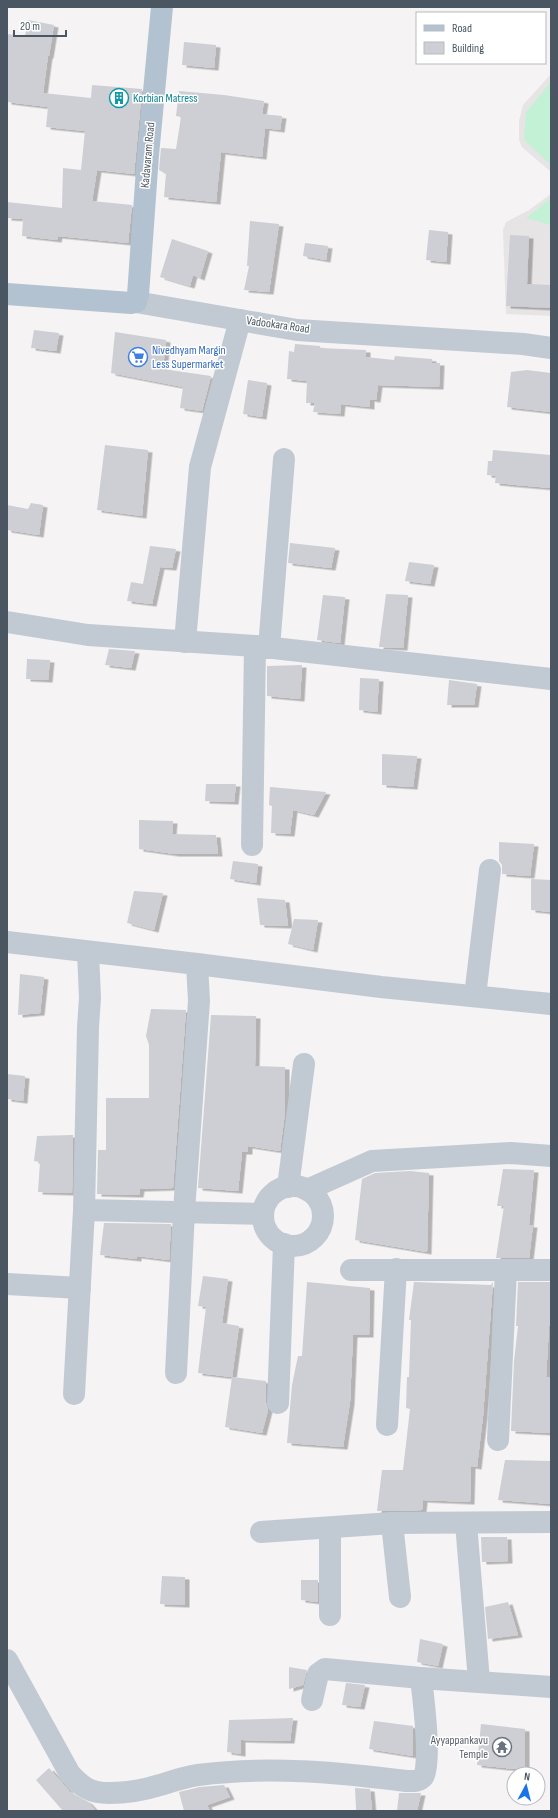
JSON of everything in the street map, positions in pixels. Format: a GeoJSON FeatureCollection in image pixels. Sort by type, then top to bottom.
{"type":"FeatureCollection","features":[{"type":"Feature","properties":{"kind":"main road","name":"Kadavaram Road"},"geometry":{"type":"LineString","coordinates":[[136,302],[138,295],[148,155],[162,7]]}},
{"type":"Feature","properties":{"kind":"main road","name":"Vadookara Road"},"geometry":{"type":"LineString","coordinates":[[7,294],[131,303],[136,302]]}},
{"type":"Feature","properties":{"kind":"street","name":"Vadookara Road"},"geometry":{"type":"LineString","coordinates":[[136,302],[297,330],[523,344],[551,348]]}},
{"type":"Feature","properties":{"kind":"street"},"geometry":{"type":"LineString","coordinates":[[185,642],[200,467],[240,320]]}},
{"type":"Feature","properties":{"kind":"street"},"geometry":{"type":"LineString","coordinates":[[252,845],[262,647],[284,459]]}},
{"type":"Feature","properties":{"kind":"street"},"geometry":{"type":"LineString","coordinates":[[7,622],[88,635],[262,647],[551,679]]}},
{"type":"Feature","properties":{"kind":"street"},"geometry":{"type":"LineString","coordinates":[[474,996],[490,870]]}},
{"type":"Feature","properties":{"kind":"street"},"geometry":{"type":"LineString","coordinates":[[7,942],[197,964],[381,988],[551,1004]]}},
{"type":"Feature","properties":{"kind":"street"},"geometry":{"type":"LineString","coordinates":[[74,1394],[84,1210],[90,998],[88,952]]}},
{"type":"Feature","properties":{"kind":"street"},"geometry":{"type":"LineString","coordinates":[[176,1373],[184,1211],[199,1001],[197,964]]}},
{"type":"Feature","properties":{"kind":"street"},"geometry":{"type":"LineString","coordinates":[[298,1188],[304,1064]]}},
{"type":"Feature","properties":{"kind":"street"},"geometry":{"type":"LineString","coordinates":[[298,1188],[315,1196],[320,1204],[323,1214],[322,1223],[318,1232],[312,1239],[303,1244],[294,1246],[275,1240],[268,1233],[264,1224],[263,1214],[266,1205],[271,1196],[279,1190],[298,1188],[372,1161],[511,1153],[551,1156]]}},
{"type":"Feature","properties":{"kind":"street"},"geometry":{"type":"LineString","coordinates":[[84,1210],[184,1211],[263,1214]]}},
{"type":"Feature","properties":{"kind":"street"},"geometry":{"type":"LineString","coordinates":[[278,1403],[284,1244]]}},
{"type":"Feature","properties":{"kind":"street"},"geometry":{"type":"LineString","coordinates":[[387,1425],[396,1269]]}},
{"type":"Feature","properties":{"kind":"street"},"geometry":{"type":"LineString","coordinates":[[350,1270],[551,1270]]}},
{"type":"Feature","properties":{"kind":"street"},"geometry":{"type":"LineString","coordinates":[[498,1440],[506,1270]]}},
{"type":"Feature","properties":{"kind":"street"},"geometry":{"type":"LineString","coordinates":[[7,1284],[80,1288]]}},
{"type":"Feature","properties":{"kind":"street"},"geometry":{"type":"LineString","coordinates":[[261,1532],[392,1524],[551,1522]]}},
{"type":"Feature","properties":{"kind":"street"},"geometry":{"type":"LineString","coordinates":[[466,1523],[479,1681]]}},
{"type":"Feature","properties":{"kind":"street"},"geometry":{"type":"LineString","coordinates":[[392,1524],[400,1597]]}},
{"type":"Feature","properties":{"kind":"street"},"geometry":{"type":"LineString","coordinates":[[330,1528],[330,1615]]}},
{"type":"Feature","properties":{"kind":"street"},"geometry":{"type":"LineString","coordinates":[[7,1660],[70,1774],[82,1786],[94,1791],[108,1793],[139,1790],[191,1776],[248,1770],[310,1770],[417,1781],[423,1777],[426,1770],[427,1755],[421,1678]]}},
{"type":"Feature","properties":{"kind":"street"},"geometry":{"type":"LineString","coordinates":[[312,1700],[318,1674],[325,1669],[421,1678],[551,1687]]}},
{"type":"Feature","properties":{"kind":"shaded area"},"geometry":{"type":"Polygon","coordinates":[[[551,74],[551,172],[522,147],[519,140],[519,121],[523,105],[551,74]]]}},
{"type":"Feature","properties":{"kind":"shaded area"},"geometry":{"type":"Polygon","coordinates":[[[551,194],[551,316],[506,314],[503,230],[506,222],[529,210],[551,194]]]}},
{"type":"Feature","properties":{"kind":"green space"},"geometry":{"type":"Polygon","coordinates":[[[551,82],[551,165],[524,140],[526,112],[551,82]]]}},
{"type":"Feature","properties":{"kind":"green space"},"geometry":{"type":"Polygon","coordinates":[[[551,198],[551,225],[526,218],[551,198]]]}},
{"type":"Feature","properties":{"kind":"building"},"geometry":{"type":"Polygon","coordinates":[[[28,20],[54,25],[43,93],[91,98],[92,85],[142,89],[134,174],[97,170],[92,201],[132,205],[128,243],[58,236],[57,240],[22,236],[23,219],[7,218],[7,202],[62,208],[63,168],[81,170],[85,131],[46,127],[48,107],[7,102],[7,34],[25,36],[28,20]]]}},
{"type":"Feature","properties":{"kind":"building"},"geometry":{"type":"Polygon","coordinates":[[[184,42],[216,45],[214,68],[182,65],[184,42]]]}},
{"type":"Feature","properties":{"kind":"building"},"geometry":{"type":"Polygon","coordinates":[[[179,91],[224,95],[264,101],[262,114],[282,116],[280,130],[265,128],[262,157],[221,152],[216,202],[164,197],[166,174],[159,170],[161,148],[176,149],[181,117],[176,116],[179,91]]]}},
{"type":"Feature","properties":{"kind":"building"},"geometry":{"type":"Polygon","coordinates":[[[250,221],[279,224],[269,292],[244,290],[249,266],[247,266],[250,221]]]}},
{"type":"Feature","properties":{"kind":"building"},"geometry":{"type":"Polygon","coordinates":[[[429,230],[448,232],[446,262],[426,260],[429,230]]]}},
{"type":"Feature","properties":{"kind":"building"},"geometry":{"type":"Polygon","coordinates":[[[510,235],[529,236],[527,284],[551,285],[551,308],[506,306],[510,235]]]}},
{"type":"Feature","properties":{"kind":"building"},"geometry":{"type":"Polygon","coordinates":[[[172,239],[208,251],[200,278],[193,275],[190,286],[160,277],[172,239]]]}},
{"type":"Feature","properties":{"kind":"building"},"geometry":{"type":"Polygon","coordinates":[[[305,243],[328,246],[326,260],[303,256],[305,243]]]}},
{"type":"Feature","properties":{"kind":"building"},"geometry":{"type":"Polygon","coordinates":[[[34,330],[59,333],[56,351],[31,348],[34,330]]]}},
{"type":"Feature","properties":{"kind":"building","name":"Nivedhyam Margin Less Supermarket"},"geometry":{"type":"Polygon","coordinates":[[[115,332],[166,340],[163,369],[211,376],[202,411],[180,408],[183,387],[111,373],[115,332]]]}},
{"type":"Feature","properties":{"kind":"building"},"geometry":{"type":"Polygon","coordinates":[[[295,344],[320,346],[320,348],[366,350],[366,357],[394,360],[395,356],[432,359],[432,363],[440,363],[439,387],[378,385],[376,400],[370,399],[370,407],[341,404],[340,414],[313,412],[315,403],[306,403],[307,381],[287,379],[289,351],[294,352],[295,344]]]}},
{"type":"Feature","properties":{"kind":"building"},"geometry":{"type":"Polygon","coordinates":[[[527,370],[551,373],[551,412],[507,407],[511,372],[527,370]]]}},
{"type":"Feature","properties":{"kind":"building"},"geometry":{"type":"Polygon","coordinates":[[[248,380],[267,383],[262,417],[243,414],[248,380]]]}},
{"type":"Feature","properties":{"kind":"building"},"geometry":{"type":"Polygon","coordinates":[[[105,445],[148,450],[142,516],[97,510],[105,445]]]}},
{"type":"Feature","properties":{"kind":"building"},"geometry":{"type":"Polygon","coordinates":[[[493,450],[551,455],[551,488],[495,483],[496,476],[487,475],[488,461],[492,461],[493,450]]]}},
{"type":"Feature","properties":{"kind":"building"},"geometry":{"type":"Polygon","coordinates":[[[31,503],[43,505],[39,535],[7,530],[7,505],[28,509],[31,503]]]}},
{"type":"Feature","properties":{"kind":"building"},"geometry":{"type":"Polygon","coordinates":[[[290,543],[335,548],[331,568],[288,563],[290,543]]]}},
{"type":"Feature","properties":{"kind":"building"},"geometry":{"type":"Polygon","coordinates":[[[150,546],[176,549],[172,568],[160,567],[152,604],[127,601],[131,582],[143,584],[150,546]]]}},
{"type":"Feature","properties":{"kind":"building"},"geometry":{"type":"Polygon","coordinates":[[[409,562],[434,565],[430,584],[405,581],[409,562]]]}},
{"type":"Feature","properties":{"kind":"building"},"geometry":{"type":"Polygon","coordinates":[[[386,594],[408,595],[403,648],[379,647],[386,594]]]}},
{"type":"Feature","properties":{"kind":"building"},"geometry":{"type":"Polygon","coordinates":[[[323,595],[345,597],[340,643],[317,640],[323,595]]]}},
{"type":"Feature","properties":{"kind":"building"},"geometry":{"type":"Polygon","coordinates":[[[109,649],[135,651],[131,668],[105,665],[109,649]]]}},
{"type":"Feature","properties":{"kind":"building"},"geometry":{"type":"Polygon","coordinates":[[[27,659],[50,660],[48,680],[26,679],[27,659]]]}},
{"type":"Feature","properties":{"kind":"building"},"geometry":{"type":"Polygon","coordinates":[[[302,665],[300,699],[267,696],[267,666],[302,665]]]}},
{"type":"Feature","properties":{"kind":"building"},"geometry":{"type":"Polygon","coordinates":[[[360,678],[379,679],[377,712],[359,710],[360,678]]]}},
{"type":"Feature","properties":{"kind":"building"},"geometry":{"type":"Polygon","coordinates":[[[449,680],[477,684],[474,705],[447,705],[449,680]]]}},
{"type":"Feature","properties":{"kind":"building"},"geometry":{"type":"Polygon","coordinates":[[[382,754],[417,756],[413,787],[382,785],[382,754]]]}},
{"type":"Feature","properties":{"kind":"building"},"geometry":{"type":"Polygon","coordinates":[[[206,784],[236,784],[234,802],[205,801],[206,784]]]}},
{"type":"Feature","properties":{"kind":"building"},"geometry":{"type":"Polygon","coordinates":[[[270,787],[326,792],[314,815],[293,810],[290,834],[271,833],[272,806],[269,805],[270,787]]]}},
{"type":"Feature","properties":{"kind":"building"},"geometry":{"type":"Polygon","coordinates":[[[139,820],[173,821],[172,834],[216,835],[218,854],[175,854],[139,849],[139,820]]]}},
{"type":"Feature","properties":{"kind":"building"},"geometry":{"type":"Polygon","coordinates":[[[499,842],[534,844],[530,876],[502,874],[502,865],[499,861],[499,842]]]}},
{"type":"Feature","properties":{"kind":"building"},"geometry":{"type":"Polygon","coordinates":[[[233,861],[258,864],[256,883],[230,879],[233,861]]]}},
{"type":"Feature","properties":{"kind":"building"},"geometry":{"type":"Polygon","coordinates":[[[531,879],[551,880],[551,912],[531,910],[531,879]]]}},
{"type":"Feature","properties":{"kind":"building"},"geometry":{"type":"Polygon","coordinates":[[[134,891],[163,893],[154,930],[127,923],[134,891]]]}},
{"type":"Feature","properties":{"kind":"building"},"geometry":{"type":"Polygon","coordinates":[[[257,898],[285,900],[288,926],[260,925],[257,898]]]}},
{"type":"Feature","properties":{"kind":"building"},"geometry":{"type":"Polygon","coordinates":[[[294,919],[318,920],[313,950],[288,944],[294,919]]]}},
{"type":"Feature","properties":{"kind":"building"},"geometry":{"type":"Polygon","coordinates":[[[20,974],[44,977],[40,1013],[18,1015],[20,974]]]}},
{"type":"Feature","properties":{"kind":"building"},"geometry":{"type":"Polygon","coordinates":[[[151,1009],[186,1010],[173,1188],[140,1189],[139,1195],[97,1194],[98,1150],[106,1150],[106,1098],[149,1098],[149,1045],[146,1036],[151,1009]]]}},
{"type":"Feature","properties":{"kind":"building"},"geometry":{"type":"Polygon","coordinates":[[[211,1015],[256,1016],[255,1066],[285,1067],[285,1112],[280,1151],[248,1146],[248,1152],[242,1152],[238,1191],[198,1188],[211,1015]]]}},
{"type":"Feature","properties":{"kind":"building"},"geometry":{"type":"Polygon","coordinates":[[[7,1074],[25,1076],[23,1101],[7,1099],[7,1074]]]}},
{"type":"Feature","properties":{"kind":"building"},"geometry":{"type":"Polygon","coordinates":[[[73,1135],[72,1193],[38,1192],[40,1162],[34,1161],[37,1136],[73,1135]]]}},
{"type":"Feature","properties":{"kind":"building"},"geometry":{"type":"Polygon","coordinates":[[[503,1169],[534,1170],[529,1225],[533,1225],[529,1258],[496,1258],[504,1206],[497,1206],[503,1169]]]}},
{"type":"Feature","properties":{"kind":"building"},"geometry":{"type":"Polygon","coordinates":[[[410,1171],[429,1173],[427,1252],[355,1240],[362,1179],[375,1173],[410,1171]]]}},
{"type":"Feature","properties":{"kind":"building"},"geometry":{"type":"Polygon","coordinates":[[[104,1223],[171,1224],[169,1260],[137,1256],[137,1259],[100,1255],[104,1223]]]}},
{"type":"Feature","properties":{"kind":"building"},"geometry":{"type":"Polygon","coordinates":[[[203,1276],[228,1279],[222,1323],[239,1326],[232,1377],[198,1373],[206,1307],[198,1306],[203,1276]]]}},
{"type":"Feature","properties":{"kind":"building"},"geometry":{"type":"Polygon","coordinates":[[[307,1282],[370,1288],[369,1335],[353,1335],[350,1402],[343,1447],[287,1443],[292,1385],[298,1356],[302,1356],[307,1282]]]}},
{"type":"Feature","properties":{"kind":"building"},"geometry":{"type":"Polygon","coordinates":[[[414,1282],[491,1285],[493,1282],[483,1416],[477,1467],[471,1466],[470,1502],[423,1500],[422,1510],[377,1511],[382,1470],[403,1470],[410,1409],[406,1408],[407,1377],[409,1377],[411,1320],[409,1320],[414,1282]]]}},
{"type":"Feature","properties":{"kind":"building"},"geometry":{"type":"Polygon","coordinates":[[[518,1282],[551,1282],[551,1326],[549,1326],[546,1377],[551,1378],[551,1433],[511,1431],[514,1361],[518,1326],[516,1326],[518,1282]]]}},
{"type":"Feature","properties":{"kind":"building"},"geometry":{"type":"Polygon","coordinates":[[[232,1377],[266,1381],[266,1403],[268,1410],[262,1433],[225,1427],[232,1377]]]}},
{"type":"Feature","properties":{"kind":"building"},"geometry":{"type":"Polygon","coordinates":[[[505,1460],[551,1461],[551,1504],[498,1500],[505,1460]]]}},
{"type":"Feature","properties":{"kind":"building"},"geometry":{"type":"Polygon","coordinates":[[[481,1537],[507,1537],[508,1561],[482,1562],[481,1537]]]}},
{"type":"Feature","properties":{"kind":"building"},"geometry":{"type":"Polygon","coordinates":[[[162,1576],[185,1577],[185,1605],[160,1604],[162,1576]]]}},
{"type":"Feature","properties":{"kind":"building"},"geometry":{"type":"Polygon","coordinates":[[[301,1580],[318,1580],[318,1602],[301,1600],[301,1580]]]}},
{"type":"Feature","properties":{"kind":"building"},"geometry":{"type":"Polygon","coordinates":[[[508,1602],[518,1635],[488,1639],[485,1607],[508,1602]]]}},
{"type":"Feature","properties":{"kind":"building"},"geometry":{"type":"Polygon","coordinates":[[[420,1639],[443,1644],[438,1666],[417,1662],[420,1639]]]}},
{"type":"Feature","properties":{"kind":"building"},"geometry":{"type":"Polygon","coordinates":[[[289,1667],[307,1670],[303,1685],[289,1689],[289,1667]]]}},
{"type":"Feature","properties":{"kind":"building"},"geometry":{"type":"Polygon","coordinates":[[[346,1683],[365,1685],[360,1707],[342,1705],[346,1683]]]}},
{"type":"Feature","properties":{"kind":"building"},"geometry":{"type":"Polygon","coordinates":[[[293,1718],[290,1741],[241,1740],[241,1754],[227,1752],[229,1720],[293,1718]]]}},
{"type":"Feature","properties":{"kind":"building"},"geometry":{"type":"Polygon","coordinates":[[[374,1721],[413,1726],[413,1756],[369,1749],[374,1721]]]}},
{"type":"Feature","properties":{"kind":"building","name":"Ayyappankavu Temple"},"geometry":{"type":"Polygon","coordinates":[[[481,1724],[525,1729],[525,1766],[506,1766],[506,1768],[477,1765],[481,1724]]]}},
{"type":"Feature","properties":{"kind":"building"},"geometry":{"type":"Polygon","coordinates":[[[49,1768],[70,1792],[88,1802],[96,1811],[63,1811],[36,1780],[49,1768]]]}},
{"type":"Feature","properties":{"kind":"building"},"geometry":{"type":"Polygon","coordinates":[[[224,1785],[230,1797],[207,1805],[210,1811],[184,1811],[179,1792],[200,1787],[224,1785]]]}},
{"type":"Feature","properties":{"kind":"building"},"geometry":{"type":"Polygon","coordinates":[[[355,1788],[370,1789],[372,1811],[356,1810],[355,1788]]]}},
{"type":"Feature","properties":{"kind":"building"},"geometry":{"type":"Polygon","coordinates":[[[399,1793],[421,1793],[417,1811],[397,1811],[399,1793]]]}},
{"type":"Feature","properties":{"kind":"place","name":"Korbian Matress"},"geometry":{"type":"Point","coordinates":[119,98]}},
{"type":"Feature","properties":{"kind":"place","name":"Nivedhyam Margin Less Supermarket"},"geometry":{"type":"Point","coordinates":[138,357]}},
{"type":"Feature","properties":{"kind":"place","name":"Ayyappankavu Temple"},"geometry":{"type":"Point","coordinates":[502,1747]}}]}
